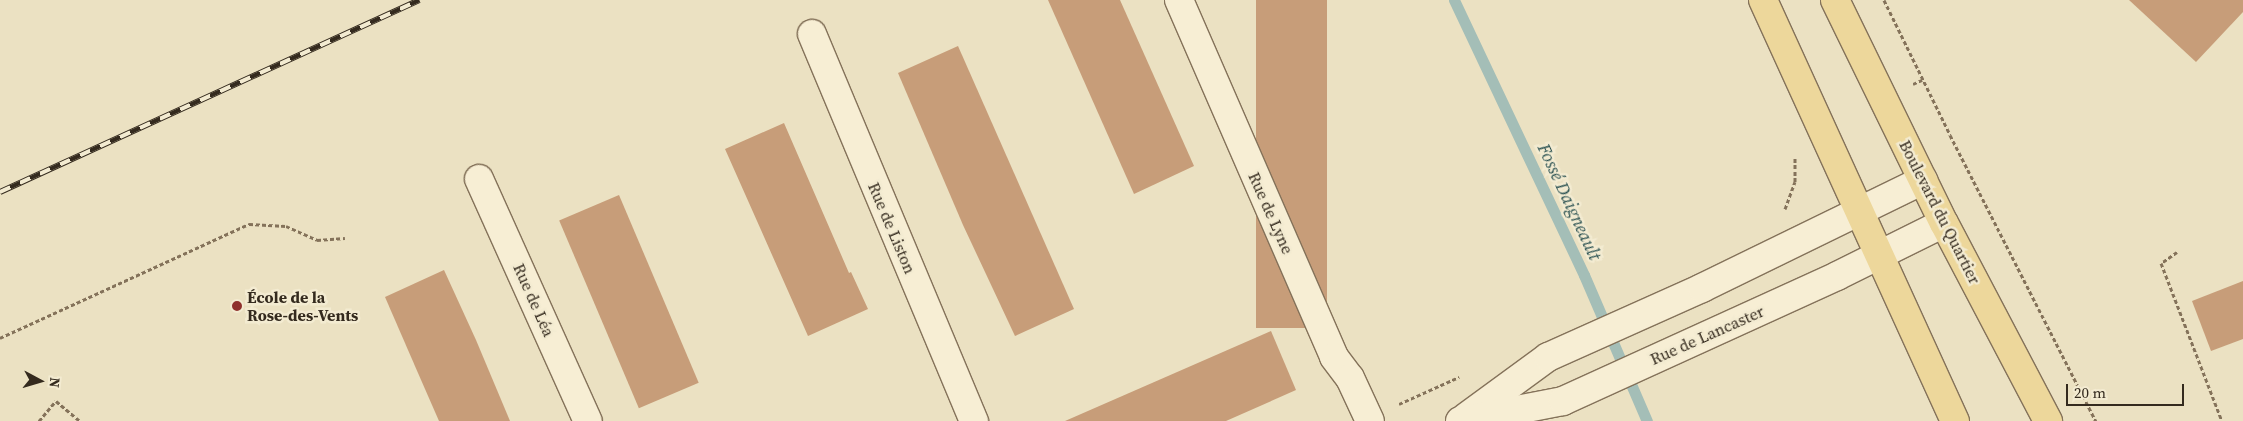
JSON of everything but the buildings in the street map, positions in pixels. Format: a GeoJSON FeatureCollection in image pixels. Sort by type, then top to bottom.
{"type":"FeatureCollection","features":[{"type":"Feature","properties":{"kind":"main road"},"geometry":{"type":"LineString","coordinates":[[1763,0],[1956,421]]}},
{"type":"Feature","properties":{"kind":"main road","name":"Boulevard du Quartier"},"geometry":{"type":"LineString","coordinates":[[1835,0],[1944,223],[2048,421]]}},
{"type":"Feature","properties":{"kind":"street","name":"Rue de Lyne"},"geometry":{"type":"LineString","coordinates":[[1179,0],[1334,357],[1381,414]]}},
{"type":"Feature","properties":{"kind":"street","name":"Rue de Liston"},"geometry":{"type":"LineString","coordinates":[[812,34],[974,421]]}},
{"type":"Feature","properties":{"kind":"street","name":"Rue de Léa"},"geometry":{"type":"LineString","coordinates":[[479,179],[588,421]]}},
{"type":"Feature","properties":{"kind":"street","name":"Rue de Lancaster"},"geometry":{"type":"LineString","coordinates":[[1460,421],[1548,357],[1702,288],[1923,180]]}},
{"type":"Feature","properties":{"kind":"street","name":"Rue de Lancaster"},"geometry":{"type":"LineString","coordinates":[[1460,421],[1563,401],[1880,255],[1944,223]]}},
{"type":"Feature","properties":{"kind":"path"},"geometry":{"type":"LineString","coordinates":[[1884,0],[1942,119],[2096,421]]}},
{"type":"Feature","properties":{"kind":"path"},"geometry":{"type":"LineString","coordinates":[[1792,194],[1796,175],[1793,151]]}},
{"type":"Feature","properties":{"kind":"path"},"geometry":{"type":"LineString","coordinates":[[0,338],[248,224],[286,226],[317,240],[345,238]]}},
{"type":"Feature","properties":{"kind":"path"},"geometry":{"type":"LineString","coordinates":[[2177,252],[2161,263],[2222,421]]}},
{"type":"Feature","properties":{"kind":"path"},"geometry":{"type":"LineString","coordinates":[[1381,414],[1462,375]]}},
{"type":"Feature","properties":{"kind":"path"},"geometry":{"type":"LineString","coordinates":[[39,421],[56,401],[80,421]]}},
{"type":"Feature","properties":{"kind":"waterway","name":"Fossé Daigneault"},"geometry":{"type":"LineString","coordinates":[[1454,0],[1584,275],[1647,421]]}},
{"type":"Feature","properties":{"kind":"railway"},"geometry":{"type":"LineString","coordinates":[[0,192],[419,0]]}},
{"type":"Feature","properties":{"kind":"place","name":"École de la Rose-des-Vents"},"geometry":{"type":"Point","coordinates":[237,306]}}]}
